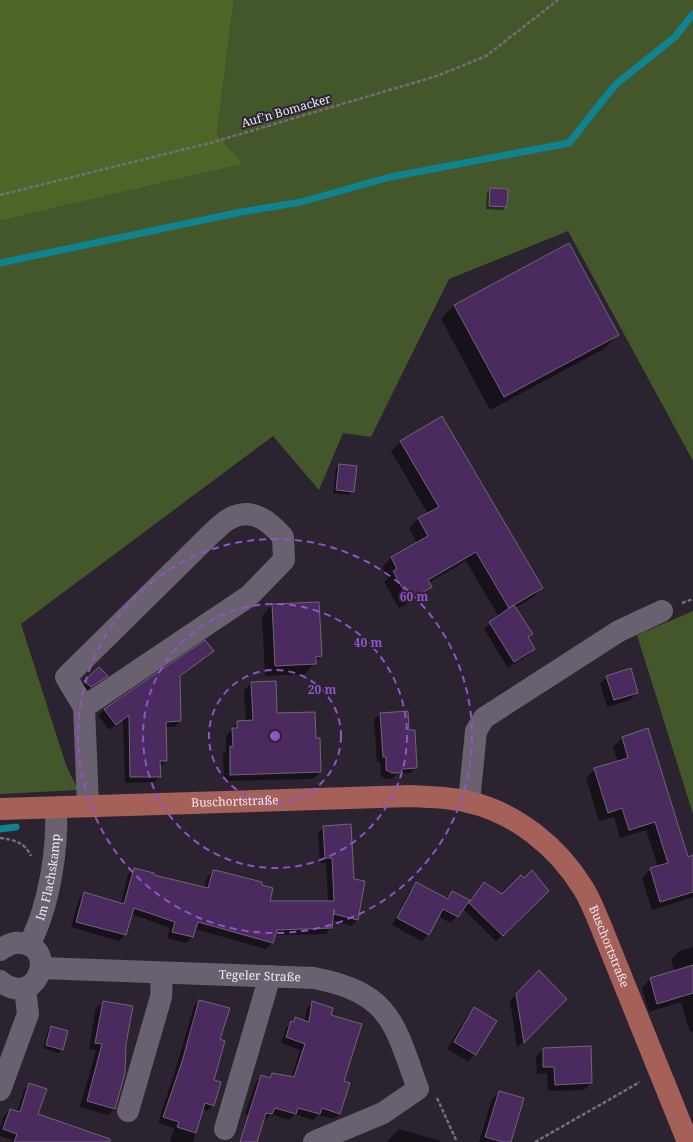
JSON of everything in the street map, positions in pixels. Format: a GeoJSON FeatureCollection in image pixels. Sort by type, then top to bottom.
{"type":"FeatureCollection","features":[{"type":"Feature","properties":{"kind":"main road","name":"Buschortstraße"},"geometry":{"type":"LineString","coordinates":[[0,809],[411,796],[442,797],[469,802],[496,811],[525,826],[548,845],[566,865],[583,889],[600,924],[659,1070],[686,1118],[688,1142]]}},
{"type":"Feature","properties":{"kind":"street"},"geometry":{"type":"LineString","coordinates":[[84,707],[249,596],[284,560],[283,536],[271,522],[252,514],[230,518],[212,533],[66,677],[84,707],[88,806]]}},
{"type":"Feature","properties":{"kind":"street"},"geometry":{"type":"LineString","coordinates":[[469,802],[476,731],[484,718],[619,631],[662,611]]}},
{"type":"Feature","properties":{"kind":"street","name":"Im Flachskamp"},"geometry":{"type":"LineString","coordinates":[[29,945],[37,929],[54,862],[57,831],[56,808]]}},
{"type":"Feature","properties":{"kind":"street"},"geometry":{"type":"LineString","coordinates":[[0,950],[8,944],[19,942],[29,945],[36,951],[40,959],[41,968],[38,977],[33,983],[25,988],[16,989],[7,986],[0,981]]}},
{"type":"Feature","properties":{"kind":"street","name":"Tegeler Straße"},"geometry":{"type":"LineString","coordinates":[[41,968],[314,978],[334,982],[355,989],[369,997],[381,1007],[389,1017],[400,1038],[418,1089]]}},
{"type":"Feature","properties":{"kind":"street"},"geometry":{"type":"LineString","coordinates":[[128,1111],[161,998],[162,973]]}},
{"type":"Feature","properties":{"kind":"street"},"geometry":{"type":"LineString","coordinates":[[225,1129],[270,976]]}},
{"type":"Feature","properties":{"kind":"street"},"geometry":{"type":"LineString","coordinates":[[0,1090],[28,1014],[25,988]]}},
{"type":"Feature","properties":{"kind":"street"},"geometry":{"type":"LineString","coordinates":[[314,1142],[383,1113],[418,1089]]}},
{"type":"Feature","properties":{"kind":"path","name":"Auf'n Bomacker"},"geometry":{"type":"LineString","coordinates":[[0,195],[210,143],[437,76],[486,56],[558,0]]}},
{"type":"Feature","properties":{"kind":"path"},"geometry":{"type":"LineString","coordinates":[[0,838],[13,840],[26,846],[33,858],[54,862]]}},
{"type":"Feature","properties":{"kind":"path"},"geometry":{"type":"LineString","coordinates":[[534,1142],[659,1070]]}},
{"type":"Feature","properties":{"kind":"path"},"geometry":{"type":"LineString","coordinates":[[418,1089],[439,1099],[457,1142]]}},
{"type":"Feature","properties":{"kind":"green space"},"geometry":{"type":"Polygon","coordinates":[[[0,0],[234,0],[217,134],[243,164],[0,221],[0,0]]]}},
{"type":"Feature","properties":{"kind":"green space"},"geometry":{"type":"Polygon","coordinates":[[[234,0],[693,0],[693,461],[568,231],[449,279],[371,437],[343,433],[319,490],[273,436],[21,624],[66,765],[78,790],[0,794],[0,221],[243,164],[217,134],[234,0]]]}},
{"type":"Feature","properties":{"kind":"green space"},"geometry":{"type":"Polygon","coordinates":[[[693,611],[693,814],[637,635],[693,611]]]}},
{"type":"Feature","properties":{"kind":"building"},"geometry":{"type":"Polygon","coordinates":[[[490,188],[508,189],[507,207],[489,206],[490,188]]]}},
{"type":"Feature","properties":{"kind":"building"},"geometry":{"type":"Polygon","coordinates":[[[569,243],[619,335],[504,397],[454,305],[569,243]]]}},
{"type":"Feature","properties":{"kind":"building"},"geometry":{"type":"Polygon","coordinates":[[[442,416],[543,588],[509,608],[476,552],[428,580],[432,587],[409,600],[393,571],[397,569],[391,557],[428,536],[418,518],[439,507],[400,441],[442,416]]]}},
{"type":"Feature","properties":{"kind":"building"},"geometry":{"type":"Polygon","coordinates":[[[339,464],[357,466],[354,492],[336,490],[339,464]]]}},
{"type":"Feature","properties":{"kind":"building"},"geometry":{"type":"Polygon","coordinates":[[[319,602],[322,656],[316,657],[316,664],[275,666],[272,604],[319,602]]]}},
{"type":"Feature","properties":{"kind":"building"},"geometry":{"type":"Polygon","coordinates":[[[514,605],[533,634],[528,637],[535,649],[514,662],[489,622],[514,605]]]}},
{"type":"Feature","properties":{"kind":"building"},"geometry":{"type":"Polygon","coordinates":[[[205,640],[214,651],[180,676],[181,721],[166,722],[167,761],[160,761],[161,777],[130,777],[129,715],[116,725],[104,709],[205,640]]]}},
{"type":"Feature","properties":{"kind":"building"},"geometry":{"type":"Polygon","coordinates":[[[99,667],[108,676],[91,687],[84,681],[99,667]]]}},
{"type":"Feature","properties":{"kind":"building"},"geometry":{"type":"Polygon","coordinates":[[[631,668],[638,693],[614,700],[606,676],[631,668]]]}},
{"type":"Feature","properties":{"kind":"building"},"geometry":{"type":"Polygon","coordinates":[[[276,681],[277,713],[315,712],[316,738],[320,738],[321,772],[230,775],[230,746],[233,747],[232,728],[237,728],[237,721],[253,720],[251,682],[276,681]]]}},
{"type":"Feature","properties":{"kind":"building"},"geometry":{"type":"Polygon","coordinates":[[[408,711],[409,730],[415,730],[417,768],[403,769],[399,773],[392,773],[386,770],[386,757],[383,757],[380,713],[408,711]]]}},
{"type":"Feature","properties":{"kind":"building"},"geometry":{"type":"Polygon","coordinates":[[[648,728],[688,857],[693,855],[693,892],[660,902],[650,868],[668,863],[655,822],[629,830],[622,808],[608,813],[594,768],[628,758],[622,737],[648,728]]]}},
{"type":"Feature","properties":{"kind":"building"},"geometry":{"type":"Polygon","coordinates":[[[351,824],[354,879],[365,881],[358,920],[334,914],[334,909],[332,928],[277,930],[273,943],[198,922],[193,937],[172,932],[175,922],[134,908],[126,935],[76,922],[84,892],[124,904],[134,868],[154,873],[154,875],[208,888],[213,870],[262,882],[262,885],[273,888],[270,901],[334,901],[332,858],[325,858],[323,826],[351,824]]]}},
{"type":"Feature","properties":{"kind":"building"},"geometry":{"type":"Polygon","coordinates":[[[532,870],[549,891],[503,936],[469,903],[484,882],[502,894],[521,875],[524,878],[532,870]]]}},
{"type":"Feature","properties":{"kind":"building"},"geometry":{"type":"Polygon","coordinates":[[[416,882],[448,899],[452,891],[470,900],[458,917],[443,909],[429,935],[397,918],[416,882]]]}},
{"type":"Feature","properties":{"kind":"building"},"geometry":{"type":"Polygon","coordinates":[[[693,965],[693,993],[657,1004],[650,978],[693,965]]]}},
{"type":"Feature","properties":{"kind":"building"},"geometry":{"type":"Polygon","coordinates":[[[539,970],[567,999],[524,1043],[516,994],[539,970]]]}},
{"type":"Feature","properties":{"kind":"building"},"geometry":{"type":"Polygon","coordinates":[[[199,1000],[230,1008],[220,1039],[225,1041],[214,1080],[221,1082],[214,1106],[205,1103],[196,1133],[177,1127],[179,1122],[163,1117],[182,1062],[199,1000]]]}},
{"type":"Feature","properties":{"kind":"building"},"geometry":{"type":"Polygon","coordinates":[[[103,1001],[133,1006],[126,1044],[125,1073],[115,1109],[87,1101],[102,1044],[95,1043],[103,1001]]]}},
{"type":"Feature","properties":{"kind":"building"},"geometry":{"type":"Polygon","coordinates":[[[312,1001],[333,1008],[331,1015],[362,1024],[344,1081],[350,1083],[340,1114],[322,1108],[320,1114],[298,1108],[296,1114],[275,1108],[272,1114],[266,1113],[257,1142],[240,1142],[261,1075],[270,1078],[272,1073],[294,1077],[305,1044],[286,1037],[291,1021],[294,1022],[295,1017],[309,1022],[312,1001]]]}},
{"type":"Feature","properties":{"kind":"building"},"geometry":{"type":"Polygon","coordinates":[[[474,1007],[497,1021],[476,1055],[454,1042],[474,1007]]]}},
{"type":"Feature","properties":{"kind":"building"},"geometry":{"type":"Polygon","coordinates":[[[51,1026],[68,1031],[63,1050],[46,1045],[51,1026]]]}},
{"type":"Feature","properties":{"kind":"building"},"geometry":{"type":"Polygon","coordinates":[[[591,1046],[592,1083],[555,1085],[554,1067],[543,1067],[543,1048],[591,1046]]]}},
{"type":"Feature","properties":{"kind":"building"},"geometry":{"type":"Polygon","coordinates":[[[29,1083],[47,1089],[38,1114],[110,1139],[110,1142],[14,1142],[17,1134],[3,1129],[10,1109],[20,1112],[29,1083]]]}},
{"type":"Feature","properties":{"kind":"building"},"geometry":{"type":"Polygon","coordinates":[[[499,1091],[524,1098],[511,1142],[503,1142],[485,1137],[499,1091]]]}},
{"type":"Feature","properties":{"kind":"waterway"},"geometry":{"type":"LineString","coordinates":[[0,263],[241,212],[301,202],[390,177],[569,143],[615,85],[675,37],[693,14]]}},
{"type":"Feature","properties":{"kind":"waterway"},"geometry":{"type":"LineString","coordinates":[[0,829],[16,827]]}}]}
